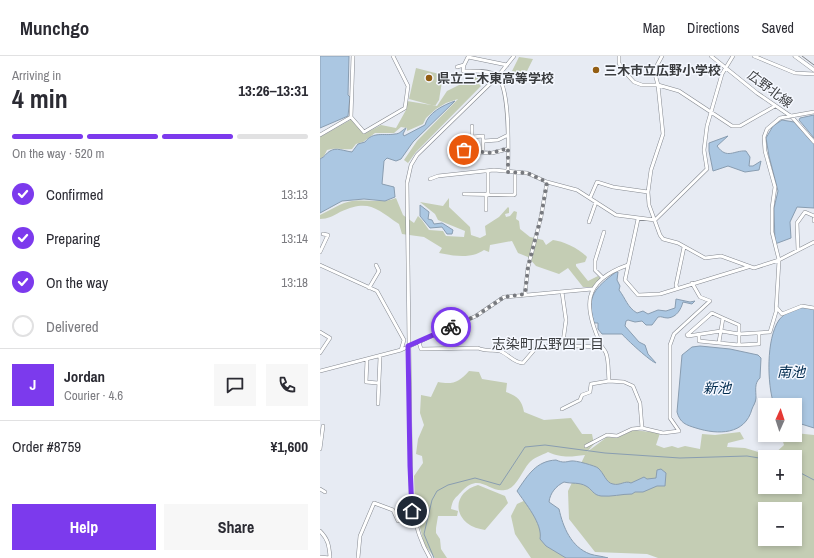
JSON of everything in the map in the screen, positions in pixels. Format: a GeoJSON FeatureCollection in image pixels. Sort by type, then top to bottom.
{"type":"FeatureCollection","features":[{"type":"Feature","properties":{"kind":"main road"},"geometry":{"type":"LineString","coordinates":[[795,56],[814,70]]}},
{"type":"Feature","properties":{"kind":"street"},"geometry":{"type":"LineString","coordinates":[[353,56],[351,117],[364,132],[404,110],[408,86],[393,56]]}},
{"type":"Feature","properties":{"kind":"street"},"geometry":{"type":"LineString","coordinates":[[430,558],[422,545],[414,522],[410,480],[408,184],[411,165],[417,155],[498,76],[514,56]]}},
{"type":"Feature","properties":{"kind":"street"},"geometry":{"type":"LineString","coordinates":[[619,56],[619,63],[622,69],[634,82],[642,86],[658,85],[679,91],[712,111],[725,122],[736,127],[775,106]]}},
{"type":"Feature","properties":{"kind":"street"},"geometry":{"type":"LineString","coordinates":[[662,56],[655,69],[663,134],[651,170],[648,192],[649,205],[663,239],[678,243],[705,258],[721,256],[748,267],[760,268],[814,242]]}},
{"type":"Feature","properties":{"kind":"street","name":"広野北線"},"geometry":{"type":"LineString","coordinates":[[712,56],[775,106],[792,117],[814,142]]}},
{"type":"Feature","properties":{"kind":"street"},"geometry":{"type":"LineString","coordinates":[[430,179],[438,176],[488,171],[530,174],[547,182],[577,190],[616,216],[655,220],[707,169],[704,142],[722,74],[732,56]]}},
{"type":"Feature","properties":{"kind":"street"},"geometry":{"type":"LineString","coordinates":[[754,56],[794,73],[814,74]]}},
{"type":"Feature","properties":{"kind":"street"},"geometry":{"type":"LineString","coordinates":[[507,65],[468,57],[463,70],[488,72],[498,76],[504,86],[508,122],[508,172]]}},
{"type":"Feature","properties":{"kind":"street"},"geometry":{"type":"LineString","coordinates":[[457,67],[464,65]]}},
{"type":"Feature","properties":{"kind":"street"},"geometry":{"type":"LineString","coordinates":[[739,345],[739,334],[739,325],[712,313],[687,335],[699,335],[721,331],[739,334],[770,332],[777,308],[779,260],[772,232],[772,208],[775,187],[765,151],[764,137],[767,129],[776,121],[814,112]]}},
{"type":"Feature","properties":{"kind":"street"},"geometry":{"type":"LineString","coordinates":[[320,135],[351,117]]}},
{"type":"Feature","properties":{"kind":"street"},"geometry":{"type":"LineString","coordinates":[[472,126],[472,137],[483,136],[483,152]]}},
{"type":"Feature","properties":{"kind":"street"},"geometry":{"type":"LineString","coordinates":[[484,141],[498,140],[508,135]]}},
{"type":"Feature","properties":{"kind":"street"},"geometry":{"type":"LineString","coordinates":[[458,151],[492,153],[508,148]]}},
{"type":"Feature","properties":{"kind":"street"},"geometry":{"type":"LineString","coordinates":[[486,210],[488,171]]}},
{"type":"Feature","properties":{"kind":"street"},"geometry":{"type":"LineString","coordinates":[[464,194],[516,194],[515,172]]}},
{"type":"Feature","properties":{"kind":"street"},"geometry":{"type":"LineString","coordinates":[[525,294],[528,267],[541,217],[547,182]]}},
{"type":"Feature","properties":{"kind":"street"},"geometry":{"type":"LineString","coordinates":[[590,198],[597,182],[613,187],[648,192]]}},
{"type":"Feature","properties":{"kind":"street"},"geometry":{"type":"LineString","coordinates":[[589,222],[596,202]]}},
{"type":"Feature","properties":{"kind":"street"},"geometry":{"type":"LineString","coordinates":[[798,250],[797,223],[805,212],[814,216]]}},
{"type":"Feature","properties":{"kind":"street"},"geometry":{"type":"LineString","coordinates":[[638,219],[625,280],[638,296],[660,294],[748,267]]}},
{"type":"Feature","properties":{"kind":"street"},"geometry":{"type":"LineString","coordinates":[[603,278],[595,270],[595,261],[604,232]]}},
{"type":"Feature","properties":{"kind":"street"},"geometry":{"type":"LineString","coordinates":[[320,252],[328,235],[323,234]]}},
{"type":"Feature","properties":{"kind":"street"},"geometry":{"type":"LineString","coordinates":[[677,288],[676,285],[684,246]]}},
{"type":"Feature","properties":{"kind":"street"},"geometry":{"type":"LineString","coordinates":[[320,265],[377,291],[404,340],[401,350]]}},
{"type":"Feature","properties":{"kind":"street"},"geometry":{"type":"LineString","coordinates":[[370,288],[379,271],[376,265]]}},
{"type":"Feature","properties":{"kind":"street"},"geometry":{"type":"LineString","coordinates":[[609,381],[606,353],[602,347],[590,315],[589,299],[592,289],[603,278],[628,265]]}},
{"type":"Feature","properties":{"kind":"street"},"geometry":{"type":"LineString","coordinates":[[586,446],[607,435],[617,436],[632,429],[642,428],[663,433],[679,431],[670,418],[670,345],[674,334],[710,302],[700,297],[692,283]]}},
{"type":"Feature","properties":{"kind":"street"},"geometry":{"type":"LineString","coordinates":[[320,371],[380,357],[401,350],[476,316],[504,297],[592,289]]}},
{"type":"Feature","properties":{"kind":"street"},"geometry":{"type":"LineString","coordinates":[[562,292],[566,320],[563,342]]}},
{"type":"Feature","properties":{"kind":"street"},"geometry":{"type":"LineString","coordinates":[[777,308],[782,314],[802,306],[814,308]]}},
{"type":"Feature","properties":{"kind":"street"},"geometry":{"type":"LineString","coordinates":[[720,342],[723,318]]}},
{"type":"Feature","properties":{"kind":"street"},"geometry":{"type":"LineString","coordinates":[[320,332],[330,338],[320,353]]}},
{"type":"Feature","properties":{"kind":"street"},"geometry":{"type":"LineString","coordinates":[[699,335],[700,341],[739,345],[759,344],[759,333]]}},
{"type":"Feature","properties":{"kind":"street"},"geometry":{"type":"LineString","coordinates":[[419,342],[421,350],[478,348],[498,351],[518,363],[523,363],[534,349],[541,346],[549,346],[554,342],[563,342],[575,346],[602,347]]}},
{"type":"Feature","properties":{"kind":"street"},"geometry":{"type":"LineString","coordinates":[[378,404],[380,357]]}},
{"type":"Feature","properties":{"kind":"street"},"geometry":{"type":"LineString","coordinates":[[367,360],[366,382],[378,383]]}},
{"type":"Feature","properties":{"kind":"street"},"geometry":{"type":"LineString","coordinates":[[562,409],[580,400],[582,395],[590,392],[592,384],[609,381],[629,384],[635,390],[640,404],[642,428]]}},
{"type":"Feature","properties":{"kind":"street"},"geometry":{"type":"LineString","coordinates":[[320,449],[323,426]]}},
{"type":"Feature","properties":{"kind":"street"},"geometry":{"type":"LineString","coordinates":[[320,489],[325,492]]}},
{"type":"Feature","properties":{"kind":"street"},"geometry":{"type":"LineString","coordinates":[[358,558],[360,536],[374,503],[393,510],[398,522],[402,520],[414,522]]}},
{"type":"Feature","properties":{"kind":"street"},"geometry":{"type":"LineString","coordinates":[[320,531],[327,538],[330,558],[320,557]]}},
{"type":"Feature","properties":{"kind":"green space"},"geometry":{"type":"Polygon","coordinates":[[[519,57],[533,59],[527,71],[524,70],[521,74],[512,71],[519,57]]]}},
{"type":"Feature","properties":{"kind":"green space"},"geometry":{"type":"Polygon","coordinates":[[[416,68],[443,75],[439,100],[435,106],[409,99],[416,68]]]}},
{"type":"Feature","properties":{"kind":"green space"},"geometry":{"type":"Polygon","coordinates":[[[479,75],[485,77],[478,83],[481,86],[416,152],[408,163],[404,160],[417,141],[458,99],[446,103],[436,109],[426,118],[423,124],[407,131],[407,128],[401,127],[394,133],[375,133],[363,142],[356,144],[352,149],[327,150],[324,156],[320,159],[320,137],[352,119],[364,134],[381,125],[396,128],[406,110],[407,101],[437,106],[447,91],[479,75]]]}},
{"type":"Feature","properties":{"kind":"green space"},"geometry":{"type":"Polygon","coordinates":[[[396,198],[403,215],[414,223],[418,216],[429,230],[443,231],[446,236],[464,237],[465,231],[438,220],[435,214],[420,202],[443,206],[449,198],[449,207],[470,227],[471,235],[480,238],[486,235],[485,226],[499,217],[508,207],[509,213],[505,214],[506,217],[510,216],[514,211],[517,212],[516,219],[519,221],[520,229],[530,237],[543,240],[546,245],[553,240],[576,248],[587,257],[585,262],[576,264],[576,266],[588,281],[598,276],[601,279],[593,287],[583,287],[568,268],[559,274],[536,266],[528,257],[518,253],[512,241],[490,245],[489,252],[484,250],[468,256],[456,256],[439,253],[442,248],[424,237],[402,234],[399,224],[371,207],[358,206],[328,218],[320,219],[320,215],[348,202],[385,201],[396,198]]]}},
{"type":"Feature","properties":{"kind":"green space"},"geometry":{"type":"Polygon","coordinates":[[[469,371],[479,372],[482,379],[507,383],[506,392],[518,399],[522,404],[524,412],[544,420],[571,418],[582,434],[592,434],[594,444],[587,452],[607,437],[617,438],[633,430],[660,433],[656,445],[664,448],[672,446],[678,448],[685,446],[700,449],[702,434],[715,435],[740,432],[744,439],[728,443],[727,447],[745,448],[758,452],[758,494],[802,494],[802,450],[779,450],[784,445],[783,442],[802,442],[802,434],[814,435],[814,558],[658,558],[647,554],[595,552],[569,519],[568,491],[585,455],[566,456],[548,452],[531,461],[526,466],[516,483],[509,489],[499,490],[484,484],[474,483],[462,491],[456,497],[451,509],[458,511],[457,516],[438,516],[436,533],[440,539],[441,549],[447,558],[435,558],[424,544],[415,507],[414,476],[423,463],[422,456],[416,454],[418,439],[424,425],[420,413],[421,395],[431,397],[438,382],[452,383],[459,380],[469,371]]]}},
{"type":"Feature","properties":{"kind":"green space"},"geometry":{"type":"Polygon","coordinates":[[[478,485],[505,496],[508,503],[485,530],[476,528],[467,523],[462,518],[458,506],[459,501],[466,491],[471,487],[478,485]]]}},
{"type":"Feature","properties":{"kind":"green space"},"geometry":{"type":"Polygon","coordinates":[[[528,499],[578,558],[531,558],[515,534],[511,516],[517,504],[528,499]]]}},
{"type":"Feature","properties":{"kind":"water"},"geometry":{"type":"Polygon","coordinates":[[[320,56],[349,56],[348,95],[350,97],[348,116],[320,128],[320,56]]]}},
{"type":"Feature","properties":{"kind":"water"},"geometry":{"type":"Polygon","coordinates":[[[455,101],[413,142],[401,159],[396,161],[387,158],[384,161],[382,184],[394,187],[395,197],[385,201],[364,199],[342,201],[320,213],[320,159],[332,150],[337,149],[352,152],[358,144],[365,142],[375,135],[397,134],[406,128],[403,134],[404,136],[425,125],[433,113],[455,101]]]}},
{"type":"Feature","properties":{"kind":"water"},"geometry":{"type":"Polygon","coordinates":[[[814,115],[814,138],[799,120],[800,118],[814,115]]]}},
{"type":"Feature","properties":{"kind":"water"},"geometry":{"type":"Polygon","coordinates":[[[782,120],[794,122],[814,144],[814,208],[797,207],[790,222],[791,238],[775,244],[774,208],[778,191],[766,138],[773,126],[782,120]]]}},
{"type":"Feature","properties":{"kind":"water"},"geometry":{"type":"Polygon","coordinates":[[[728,136],[717,146],[724,153],[746,151],[750,157],[749,166],[753,166],[761,161],[759,170],[745,172],[728,166],[713,171],[709,143],[728,136]]]}},
{"type":"Feature","properties":{"kind":"water"},"geometry":{"type":"Polygon","coordinates":[[[420,205],[429,212],[428,219],[432,220],[434,224],[442,223],[453,230],[452,234],[447,234],[442,227],[430,228],[420,216],[420,205]]]}},
{"type":"Feature","properties":{"kind":"water"},"geometry":{"type":"Polygon","coordinates":[[[616,272],[618,272],[617,280],[620,286],[619,290],[629,305],[637,313],[643,311],[648,314],[658,310],[666,311],[675,308],[676,299],[690,302],[695,301],[692,304],[683,302],[680,310],[674,316],[668,318],[658,317],[652,325],[646,325],[642,321],[626,321],[625,326],[639,342],[645,345],[648,354],[656,363],[644,355],[622,334],[602,334],[598,329],[598,323],[594,323],[591,306],[594,293],[616,272]]]}},
{"type":"Feature","properties":{"kind":"water","name":"南池"},"geometry":{"type":"Polygon","coordinates":[[[804,307],[814,309],[814,428],[802,424],[802,398],[772,398],[770,386],[770,350],[775,328],[779,320],[784,315],[804,307]]]}},
{"type":"Feature","properties":{"kind":"water","name":"新池"},"geometry":{"type":"Polygon","coordinates":[[[700,346],[730,349],[758,355],[761,358],[760,378],[756,385],[756,401],[748,418],[743,424],[730,431],[713,432],[692,427],[686,425],[678,416],[677,412],[682,355],[692,347],[700,346]]]}},
{"type":"Feature","properties":{"kind":"water"},"geometry":{"type":"Polygon","coordinates":[[[556,460],[562,462],[577,461],[596,467],[609,482],[616,484],[627,482],[631,483],[644,477],[647,479],[656,478],[657,470],[661,469],[666,473],[665,486],[657,486],[643,492],[635,492],[632,494],[601,496],[581,484],[564,482],[558,486],[552,493],[549,502],[559,509],[569,536],[583,551],[592,555],[608,558],[566,558],[546,546],[540,539],[539,527],[536,520],[517,491],[529,474],[538,466],[549,461],[556,460]]]}},
{"type":"Feature","properties":{"kind":"waterway"},"geometry":{"type":"LineString","coordinates":[[434,558],[424,534],[432,500],[437,491],[448,485],[475,478],[500,485],[525,447],[545,445],[605,453],[680,458],[747,456],[758,458]]}},
{"type":"Feature","properties":{"kind":"waterway"},"geometry":{"type":"LineString","coordinates":[[802,474],[814,480]]}},
{"type":"Feature","properties":{"kind":"railway"},"geometry":{"type":"LineString","coordinates":[[802,56],[814,65]]}},
{"type":"Feature","properties":{"kind":"way so far"},"geometry":{"type":"LineString","coordinates":[[451,327],[476,316],[504,297],[525,294],[528,267],[541,217],[543,198],[547,182],[527,173],[508,172],[508,148],[492,153],[464,150]]}},
{"type":"Feature","properties":{"kind":"place","name":"三木市立広野小学校"},"geometry":{"type":"Point","coordinates":[596,70]}},
{"type":"Feature","properties":{"kind":"place","name":"県立三木東高等学校"},"geometry":{"type":"Point","coordinates":[429,78]}},
{"type":"Feature","properties":{"kind":"district","name":"志染町広野四丁目"},"geometry":{"type":"Point","coordinates":[548,344]}},
{"type":"Feature","properties":{"kind":"route"},"geometry":{"type":"LineString","coordinates":[[412,511],[408,346],[451,327]]}}]}
